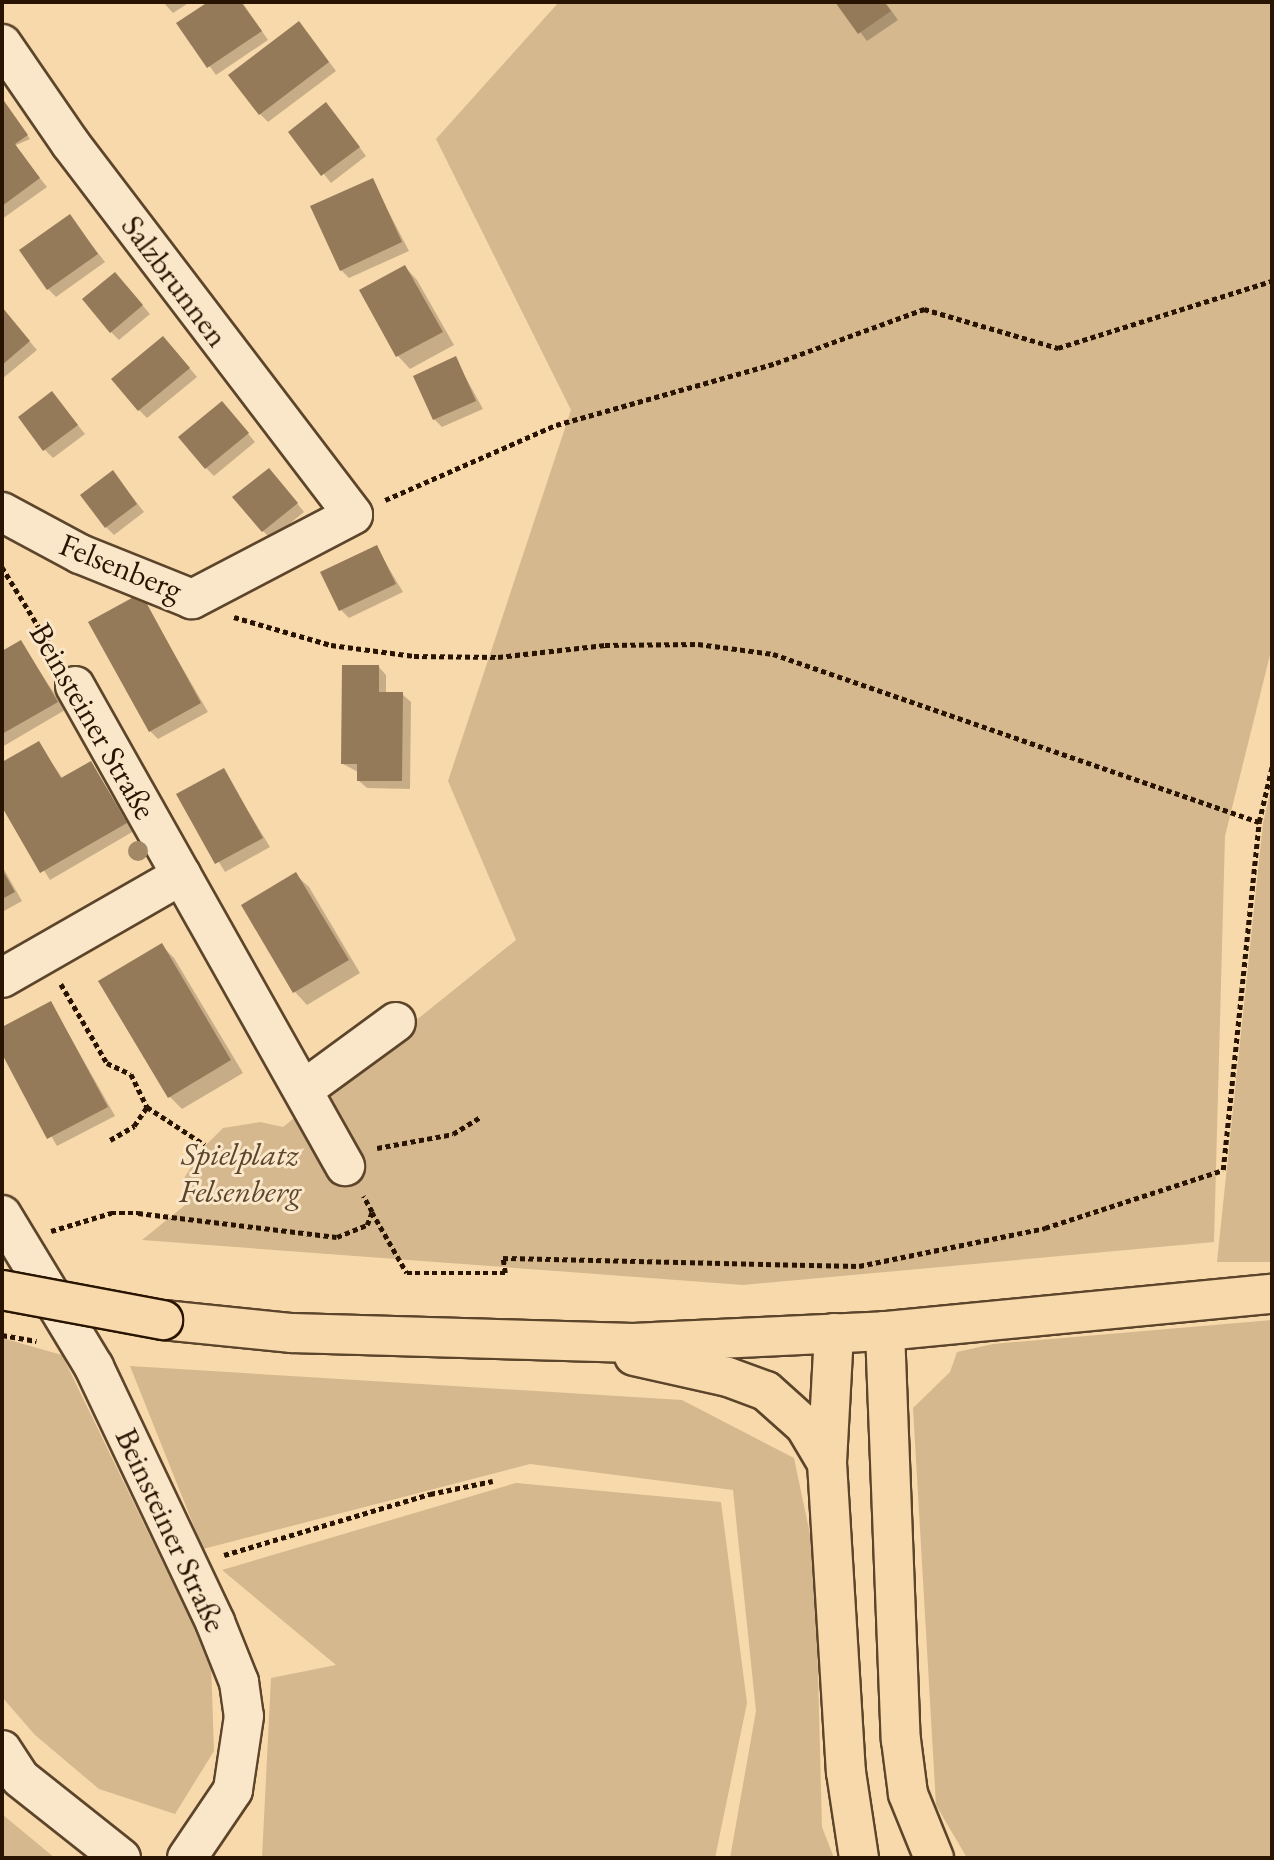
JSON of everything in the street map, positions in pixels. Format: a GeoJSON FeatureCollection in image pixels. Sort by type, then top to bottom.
{"type":"FeatureCollection","features":[{"type":"Feature","properties":{"kind":"highway"},"geometry":{"type":"LineString","coordinates":[[2,1290],[163,1320],[292,1333],[633,1343],[885,1331],[1272,1294]]}},
{"type":"Feature","properties":{"kind":"highway"},"geometry":{"type":"LineString","coordinates":[[885,1331],[901,1740],[908,1794],[934,1858]]}},
{"type":"Feature","properties":{"kind":"highway"},"geometry":{"type":"LineString","coordinates":[[834,1333],[827,1463],[846,1772],[859,1858]]}},
{"type":"Feature","properties":{"kind":"highway"},"geometry":{"type":"LineString","coordinates":[[569,1341],[728,1377],[765,1391],[804,1426],[827,1463]]}},
{"type":"Feature","properties":{"kind":"street","name":"Salzbrunnen"},"geometry":{"type":"LineString","coordinates":[[2,44],[70,143],[353,515]]}},
{"type":"Feature","properties":{"kind":"street","name":"Felsenberg"},"geometry":{"type":"LineString","coordinates":[[2,512],[80,554],[192,599],[353,515]]}},
{"type":"Feature","properties":{"kind":"street","name":"Beinsteiner Straße"},"geometry":{"type":"LineString","coordinates":[[75,686],[345,1166]]}},
{"type":"Feature","properties":{"kind":"street"},"geometry":{"type":"LineString","coordinates":[[2,978],[182,875]]}},
{"type":"Feature","properties":{"kind":"street"},"geometry":{"type":"LineString","coordinates":[[303,1090],[397,1022]]}},
{"type":"Feature","properties":{"kind":"street","name":"Beinsteiner Straße"},"geometry":{"type":"LineString","coordinates":[[2,1215],[94,1367],[228,1653],[244,1716],[233,1790],[187,1858]]}},
{"type":"Feature","properties":{"kind":"street"},"geometry":{"type":"LineString","coordinates":[[2,1750],[20,1777],[121,1858]]}},
{"type":"Feature","properties":{"kind":"path"},"geometry":{"type":"LineString","coordinates":[[353,515],[556,425],[776,363],[924,309],[1058,348],[1272,281]]}},
{"type":"Feature","properties":{"kind":"path","name":"Beinsteiner Straße"},"geometry":{"type":"LineString","coordinates":[[2,567],[75,686]]}},
{"type":"Feature","properties":{"kind":"path"},"geometry":{"type":"LineString","coordinates":[[192,599],[230,616],[331,645],[414,656],[498,657],[605,645],[698,644],[773,654],[1259,822]]}},
{"type":"Feature","properties":{"kind":"path"},"geometry":{"type":"LineString","coordinates":[[479,1118],[453,1133],[373,1149],[345,1166],[407,1273],[505,1273],[503,1258],[859,1266],[1045,1228],[1223,1170],[1259,822],[1272,766]]}},
{"type":"Feature","properties":{"kind":"path"},"geometry":{"type":"LineString","coordinates":[[43,954],[107,1063],[131,1074],[148,1107],[205,1145]]}},
{"type":"Feature","properties":{"kind":"path"},"geometry":{"type":"LineString","coordinates":[[110,1140],[134,1126],[148,1107]]}},
{"type":"Feature","properties":{"kind":"path"},"geometry":{"type":"LineString","coordinates":[[75,1224],[111,1213],[138,1213],[337,1237],[367,1225],[372,1212]]}},
{"type":"Feature","properties":{"kind":"path"},"geometry":{"type":"LineString","coordinates":[[189,1569],[320,1525],[493,1481]]}},
{"type":"Feature","properties":{"kind":"green space","name":"Spielplatz Felsenberg"},"geometry":{"type":"Polygon","coordinates":[[[559,2],[1272,2],[1272,647],[1225,836],[1214,1242],[743,1285],[142,1240],[189,1202],[183,1180],[203,1148],[223,1128],[260,1122],[283,1127],[516,940],[448,781],[571,410],[436,139],[559,2]]]}},
{"type":"Feature","properties":{"kind":"green space"},"geometry":{"type":"Polygon","coordinates":[[[1272,784],[1272,1262],[1217,1262],[1263,823],[1272,784]]]}},
{"type":"Feature","properties":{"kind":"green space"},"geometry":{"type":"Polygon","coordinates":[[[1272,1320],[1272,1858],[967,1858],[936,1805],[913,1408],[950,1372],[957,1352],[993,1344],[1272,1320]]]}},
{"type":"Feature","properties":{"kind":"green space"},"geometry":{"type":"Polygon","coordinates":[[[2,1338],[62,1355],[211,1662],[214,1751],[175,1814],[99,1789],[35,1735],[2,1697],[2,1338]]]}},
{"type":"Feature","properties":{"kind":"green space"},"geometry":{"type":"Polygon","coordinates":[[[130,1366],[682,1400],[794,1458],[815,1558],[822,1827],[834,1858],[730,1858],[756,1711],[733,1490],[530,1464],[203,1549],[130,1366]]]}},
{"type":"Feature","properties":{"kind":"green space"},"geometry":{"type":"Polygon","coordinates":[[[516,1483],[721,1502],[747,1703],[715,1858],[262,1858],[271,1678],[336,1665],[222,1570],[516,1483]]]}},
{"type":"Feature","properties":{"kind":"green space"},"geometry":{"type":"Polygon","coordinates":[[[3,1815],[55,1858],[2,1858],[3,1815]]]}},
{"type":"Feature","properties":{"kind":"building"},"geometry":{"type":"Polygon","coordinates":[[[208,2],[241,2],[262,31],[207,68],[176,23],[208,2]]]}},
{"type":"Feature","properties":{"kind":"building"},"geometry":{"type":"Polygon","coordinates":[[[835,2],[884,2],[891,11],[858,34],[835,2]]]}},
{"type":"Feature","properties":{"kind":"building"},"geometry":{"type":"Polygon","coordinates":[[[299,21],[329,62],[259,115],[228,75],[299,21]]]}},
{"type":"Feature","properties":{"kind":"building"},"geometry":{"type":"Polygon","coordinates":[[[2,98],[28,135],[15,144],[40,178],[2,206],[2,98]]]}},
{"type":"Feature","properties":{"kind":"building"},"geometry":{"type":"Polygon","coordinates":[[[326,102],[360,147],[321,176],[288,132],[326,102]]]}},
{"type":"Feature","properties":{"kind":"building"},"geometry":{"type":"Polygon","coordinates":[[[373,178],[402,242],[340,271],[310,206],[373,178]]]}},
{"type":"Feature","properties":{"kind":"building"},"geometry":{"type":"Polygon","coordinates":[[[70,214],[98,254],[47,290],[19,250],[70,214]]]}},
{"type":"Feature","properties":{"kind":"building"},"geometry":{"type":"Polygon","coordinates":[[[405,265],[443,332],[396,357],[359,290],[405,265]]]}},
{"type":"Feature","properties":{"kind":"building"},"geometry":{"type":"Polygon","coordinates":[[[115,272],[143,305],[110,333],[82,299],[115,272]]]}},
{"type":"Feature","properties":{"kind":"building"},"geometry":{"type":"Polygon","coordinates":[[[2,307],[30,341],[2,365],[2,307]]]}},
{"type":"Feature","properties":{"kind":"building"},"geometry":{"type":"Polygon","coordinates":[[[163,336],[190,368],[138,411],[111,379],[163,336]]]}},
{"type":"Feature","properties":{"kind":"building"},"geometry":{"type":"Polygon","coordinates":[[[456,356],[476,401],[433,420],[413,376],[456,356]]]}},
{"type":"Feature","properties":{"kind":"building"},"geometry":{"type":"Polygon","coordinates":[[[52,391],[78,425],[43,451],[18,417],[52,391]]]}},
{"type":"Feature","properties":{"kind":"building"},"geometry":{"type":"Polygon","coordinates":[[[222,401],[249,433],[205,469],[178,437],[222,401]]]}},
{"type":"Feature","properties":{"kind":"building"},"geometry":{"type":"Polygon","coordinates":[[[269,468],[298,503],[262,532],[232,497],[269,468]]]}},
{"type":"Feature","properties":{"kind":"building"},"geometry":{"type":"Polygon","coordinates":[[[113,470],[137,504],[105,528],[80,495],[113,470]]]}},
{"type":"Feature","properties":{"kind":"building"},"geometry":{"type":"Polygon","coordinates":[[[377,545],[396,584],[339,611],[320,572],[377,545]]]}},
{"type":"Feature","properties":{"kind":"building"},"geometry":{"type":"Polygon","coordinates":[[[141,593],[201,703],[149,732],[88,622],[141,593]]]}},
{"type":"Feature","properties":{"kind":"building"},"geometry":{"type":"Polygon","coordinates":[[[21,640],[58,702],[2,734],[2,651],[21,640]]]}},
{"type":"Feature","properties":{"kind":"building"},"geometry":{"type":"Polygon","coordinates":[[[342,665],[379,665],[379,692],[403,692],[402,781],[357,781],[357,764],[341,764],[342,665]]]}},
{"type":"Feature","properties":{"kind":"building"},"geometry":{"type":"Polygon","coordinates":[[[39,741],[61,778],[91,761],[127,823],[40,873],[2,807],[2,762],[39,741]]]}},
{"type":"Feature","properties":{"kind":"building"},"geometry":{"type":"Polygon","coordinates":[[[224,768],[263,838],[215,864],[176,794],[224,768]]]}},
{"type":"Feature","properties":{"kind":"building"},"geometry":{"type":"Polygon","coordinates":[[[2,869],[15,892],[2,899],[2,869]]]}},
{"type":"Feature","properties":{"kind":"building"},"geometry":{"type":"Polygon","coordinates":[[[296,872],[349,960],[293,993],[241,905],[296,872]]]}},
{"type":"Feature","properties":{"kind":"building"},"geometry":{"type":"Polygon","coordinates":[[[162,943],[231,1060],[168,1098],[98,981],[162,943]]]}},
{"type":"Feature","properties":{"kind":"building"},"geometry":{"type":"Polygon","coordinates":[[[51,1001],[108,1107],[47,1139],[2,1054],[2,1027],[51,1001]]]}}]}
